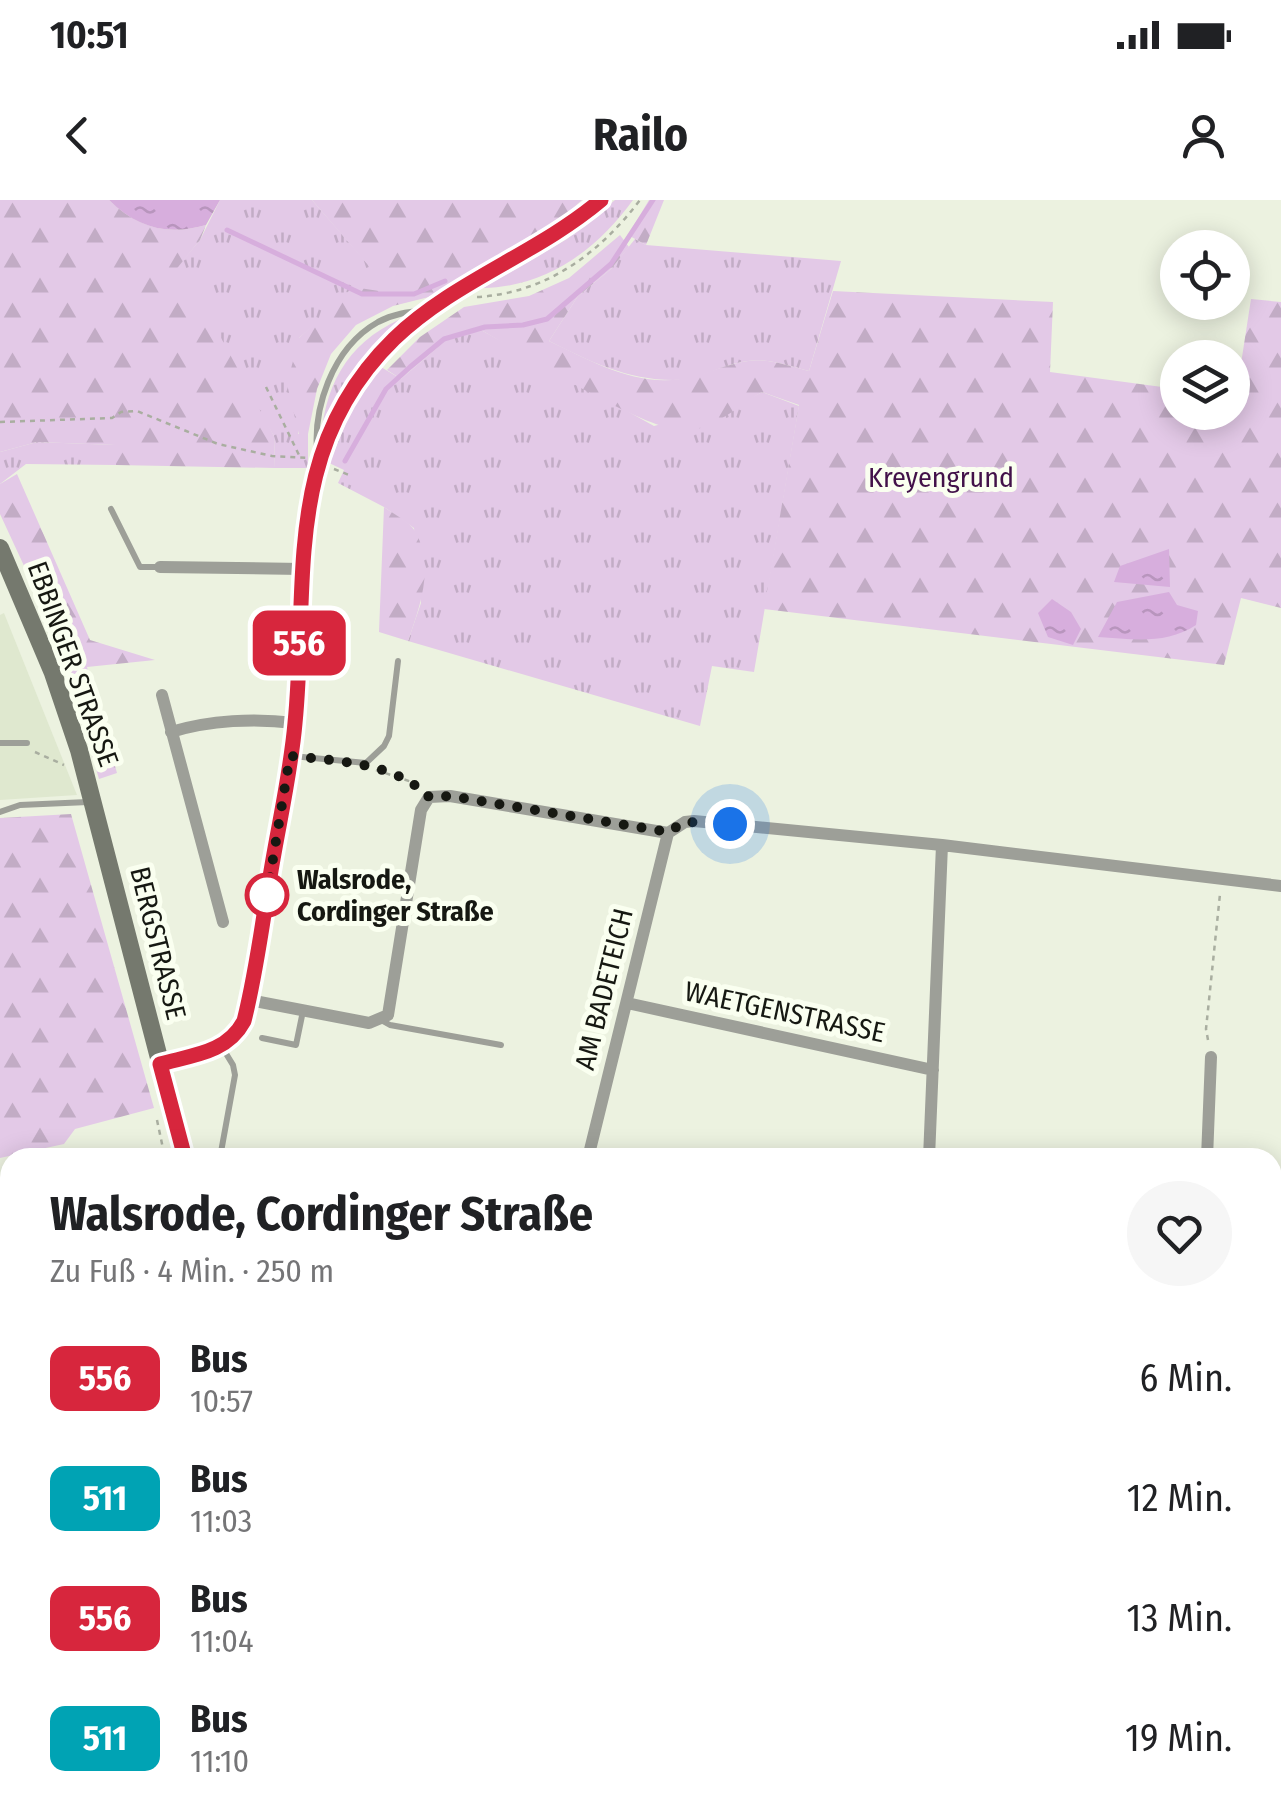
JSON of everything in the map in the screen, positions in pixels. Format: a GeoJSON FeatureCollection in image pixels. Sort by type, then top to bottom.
{"type":"FeatureCollection","features":[{"type":"Feature","properties":{"kind":"main road","name":"EBBINGER STRASSE"},"geometry":{"type":"LineString","coordinates":[[0,548],[53,673],[93,800]]}},
{"type":"Feature","properties":{"kind":"main road","name":"BERGSTRASSE"},"geometry":{"type":"LineString","coordinates":[[93,800],[181,1148]]}},
{"type":"Feature","properties":{"kind":"street"},"geometry":{"type":"LineString","coordinates":[[160,1064],[222,1047],[236,1037],[250,1000],[295,723],[306,512],[318,461],[354,388],[394,340],[430,310],[541,245],[600,200]]}},
{"type":"Feature","properties":{"kind":"street"},"geometry":{"type":"LineString","coordinates":[[160,567],[302,568]]}},
{"type":"Feature","properties":{"kind":"street"},"geometry":{"type":"LineString","coordinates":[[162,695],[223,922]]}},
{"type":"Feature","properties":{"kind":"street"},"geometry":{"type":"LineString","coordinates":[[171,732],[261,720],[295,723]]}},
{"type":"Feature","properties":{"kind":"street"},"geometry":{"type":"LineString","coordinates":[[250,1000],[369,1022],[388,1016],[421,810],[429,797],[450,796],[668,832],[694,821],[1281,886]]}},
{"type":"Feature","properties":{"kind":"street","name":"AM BADETEICH"},"geometry":{"type":"LineString","coordinates":[[591,1148],[668,832]]}},
{"type":"Feature","properties":{"kind":"street"},"geometry":{"type":"LineString","coordinates":[[929,1148],[942,846]]}},
{"type":"Feature","properties":{"kind":"street","name":"WAETGENSTRASSE"},"geometry":{"type":"LineString","coordinates":[[627,1003],[933,1070]]}},
{"type":"Feature","properties":{"kind":"street"},"geometry":{"type":"LineString","coordinates":[[1207,1148],[1211,1056]]}},
{"type":"Feature","properties":{"kind":"lane"},"geometry":{"type":"LineString","coordinates":[[318,461],[317,422],[324,394],[348,347],[379,322],[397,314],[430,310]]}},
{"type":"Feature","properties":{"kind":"lane"},"geometry":{"type":"LineString","coordinates":[[111,509],[140,567],[160,567]]}},
{"type":"Feature","properties":{"kind":"lane"},"geometry":{"type":"LineString","coordinates":[[290,756],[361,764],[384,746],[398,661]]}},
{"type":"Feature","properties":{"kind":"lane"},"geometry":{"type":"LineString","coordinates":[[0,743],[26,743]]}},
{"type":"Feature","properties":{"kind":"lane"},"geometry":{"type":"LineString","coordinates":[[0,812],[20,806],[93,800]]}},
{"type":"Feature","properties":{"kind":"lane"},"geometry":{"type":"LineString","coordinates":[[262,1038],[296,1045],[303,1010]]}},
{"type":"Feature","properties":{"kind":"lane"},"geometry":{"type":"LineString","coordinates":[[381,1020],[390,1026],[501,1045]]}},
{"type":"Feature","properties":{"kind":"lane"},"geometry":{"type":"LineString","coordinates":[[222,1047],[235,1075],[222,1148]]}},
{"type":"Feature","properties":{"kind":"path"},"geometry":{"type":"LineString","coordinates":[[456,293],[498,296],[526,290],[556,276],[579,262],[616,229],[640,200]]}},
{"type":"Feature","properties":{"kind":"path"},"geometry":{"type":"LineString","coordinates":[[266,387],[300,456]]}},
{"type":"Feature","properties":{"kind":"path"},"geometry":{"type":"LineString","coordinates":[[0,422],[112,418],[121,412],[137,411],[218,444],[318,461]]}},
{"type":"Feature","properties":{"kind":"path"},"geometry":{"type":"LineString","coordinates":[[26,743],[30,750],[70,768]]}},
{"type":"Feature","properties":{"kind":"path"},"geometry":{"type":"LineString","coordinates":[[361,764],[415,782],[429,797]]}},
{"type":"Feature","properties":{"kind":"path"},"geometry":{"type":"LineString","coordinates":[[1211,1056],[1206,1030],[1222,880]]}},
{"type":"Feature","properties":{"kind":"path"},"geometry":{"type":"LineString","coordinates":[[156,1111],[163,1148]]}},
{"type":"Feature","properties":{"kind":"shaded area"},"geometry":{"type":"Polygon","coordinates":[[[4,613],[77,795],[0,800],[0,615],[4,613]]]}},
{"type":"Feature","properties":{"kind":"green space"},"geometry":{"type":"Polygon","coordinates":[[[0,200],[109,200],[131,217],[154,227],[179,230],[206,225],[200,240],[174,272],[199,297],[274,436],[275,468],[116,465],[115,445],[37,442],[0,452],[0,200]]]}},
{"type":"Feature","properties":{"kind":"green space"},"geometry":{"type":"Polygon","coordinates":[[[220,200],[312,200],[394,294],[324,316],[299,338],[298,434],[308,434],[308,468],[275,468],[274,436],[173,272],[200,240],[220,200]]]}},
{"type":"Feature","properties":{"kind":"green space"},"geometry":{"type":"Polygon","coordinates":[[[312,200],[582,200],[561,219],[437,295],[393,306],[356,325],[331,354],[317,389],[308,434],[299,435],[287,384],[299,338],[353,287],[392,293],[312,200]]]}},
{"type":"Feature","properties":{"kind":"green space"},"geometry":{"type":"Polygon","coordinates":[[[615,200],[633,200],[603,235],[568,262],[528,281],[483,288],[567,239],[615,200]]]}},
{"type":"Feature","properties":{"kind":"green space"},"geometry":{"type":"Polygon","coordinates":[[[649,200],[664,200],[646,245],[628,235],[649,200]]]}},
{"type":"Feature","properties":{"kind":"green space","name":"Kreyengrund"},"geometry":{"type":"Polygon","coordinates":[[[620,235],[629,247],[611,269],[578,296],[549,341],[612,370],[663,380],[756,360],[809,371],[833,291],[1053,302],[1050,372],[1160,387],[1160,430],[1250,430],[1250,340],[1245,340],[1251,299],[1281,302],[1281,608],[1241,598],[1224,665],[764,609],[799,405],[762,392],[708,425],[688,431],[670,429],[617,407],[481,330],[445,341],[401,379],[387,370],[420,337],[464,307],[529,296],[569,278],[620,235]]]}},
{"type":"Feature","properties":{"kind":"green space"},"geometry":{"type":"Polygon","coordinates":[[[635,239],[646,245],[841,261],[809,371],[756,360],[683,379],[656,379],[609,368],[549,341],[578,296],[611,269],[635,239]]]}},
{"type":"Feature","properties":{"kind":"green space"},"geometry":{"type":"Polygon","coordinates":[[[410,315],[358,372],[321,438],[329,397],[346,362],[373,335],[410,315]]]}},
{"type":"Feature","properties":{"kind":"green space"},"geometry":{"type":"Polygon","coordinates":[[[481,330],[654,426],[744,402],[762,392],[799,406],[754,672],[712,666],[700,726],[408,641],[421,603],[414,528],[338,483],[344,470],[329,463],[351,411],[381,367],[401,379],[445,341],[481,330]]]}},
{"type":"Feature","properties":{"kind":"green space"},"geometry":{"type":"Polygon","coordinates":[[[37,442],[116,445],[116,465],[26,464],[0,484],[0,452],[37,442]]]}},
{"type":"Feature","properties":{"kind":"green space"},"geometry":{"type":"Polygon","coordinates":[[[17,474],[90,640],[155,660],[87,667],[117,773],[99,779],[57,637],[0,514],[0,484],[17,474]]]}},
{"type":"Feature","properties":{"kind":"green space"},"geometry":{"type":"Polygon","coordinates":[[[384,507],[412,527],[424,558],[424,586],[408,641],[379,632],[384,507]]]}},
{"type":"Feature","properties":{"kind":"green space"},"geometry":{"type":"Polygon","coordinates":[[[71,814],[154,1108],[75,1129],[64,1144],[46,1148],[0,1148],[0,818],[71,814]]]}},
{"type":"Feature","properties":{"kind":"water"},"geometry":{"type":"Polygon","coordinates":[[[109,200],[220,200],[206,225],[179,230],[142,223],[109,200]]]}},
{"type":"Feature","properties":{"kind":"water"},"geometry":{"type":"Polygon","coordinates":[[[1169,549],[1170,587],[1114,582],[1120,566],[1169,549]]]}},
{"type":"Feature","properties":{"kind":"water"},"geometry":{"type":"Polygon","coordinates":[[[1169,592],[1177,605],[1198,611],[1196,625],[1161,638],[1098,637],[1117,602],[1169,592]]]}},
{"type":"Feature","properties":{"kind":"water"},"geometry":{"type":"Polygon","coordinates":[[[1052,599],[1071,612],[1081,629],[1073,645],[1048,637],[1038,613],[1052,599]]]}},
{"type":"Feature","properties":{"kind":"waterway"},"geometry":{"type":"LineString","coordinates":[[345,461],[386,389],[410,367],[444,339],[485,327],[547,319],[611,264],[653,200]]}},
{"type":"Feature","properties":{"kind":"waterway"},"geometry":{"type":"LineString","coordinates":[[227,230],[362,294],[414,294],[445,281]]}},
{"type":"Feature","properties":{"kind":"bus line","name":"556"},"geometry":{"type":"LineString","coordinates":[[182,1148],[160,1064],[222,1047],[236,1037],[250,1000],[295,723],[306,512],[314,474],[334,423],[372,364],[412,324],[541,245],[601,200]]}},
{"type":"Feature","properties":{"kind":"place","name":"Walsrode, Cordinger Straße"},"geometry":{"type":"Point","coordinates":[267,895]}},
{"type":"Feature","properties":{"kind":"route"},"geometry":{"type":"LineString","coordinates":[[267,895],[290,756],[361,764],[415,782],[429,797],[450,796],[641,830],[668,832],[694,821],[730,824]]}}]}
